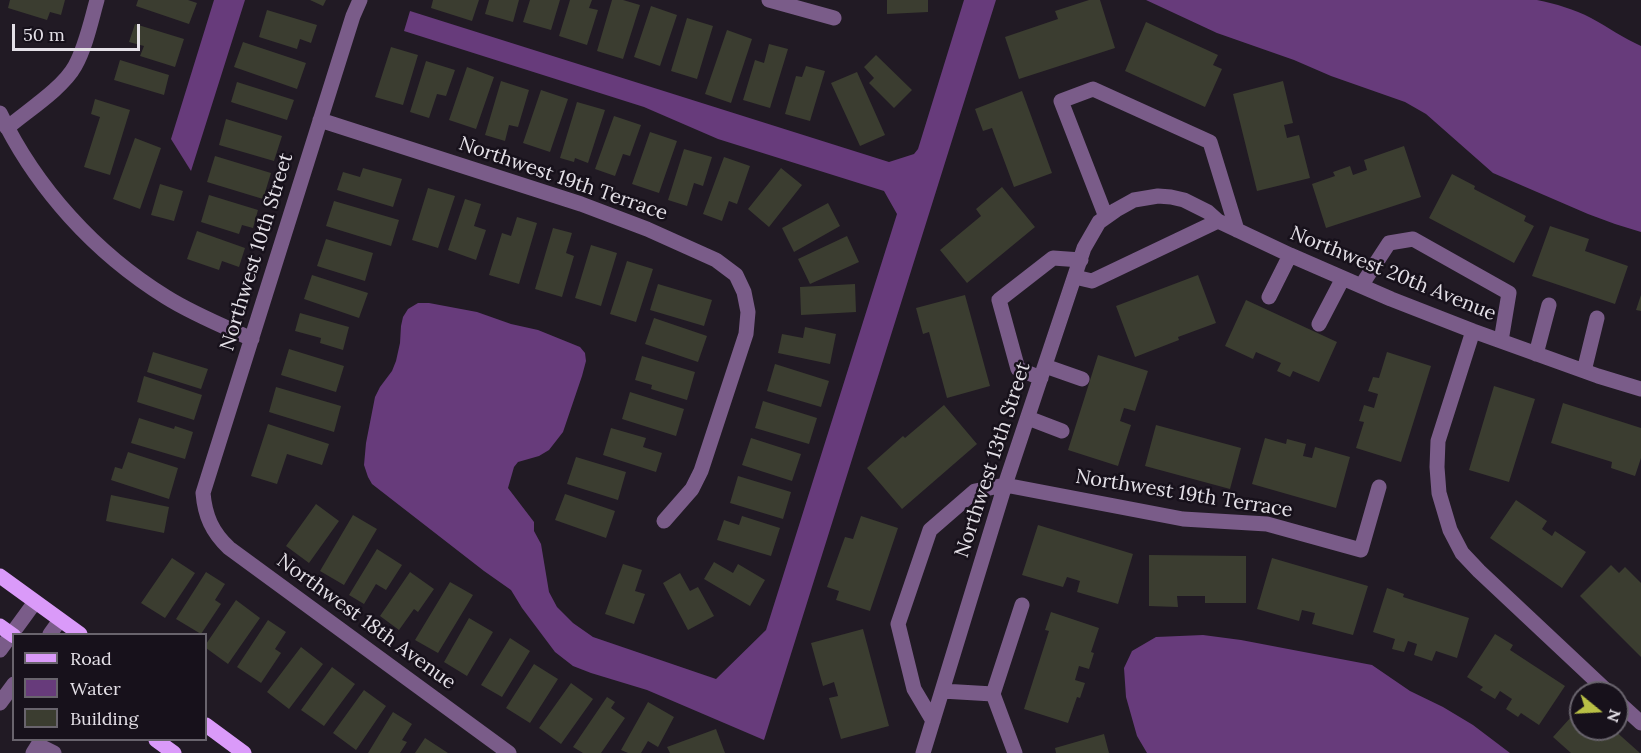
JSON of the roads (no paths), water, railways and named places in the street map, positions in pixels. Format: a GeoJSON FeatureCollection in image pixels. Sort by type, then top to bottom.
{"type":"FeatureCollection","features":[{"type":"Feature","properties":{"kind":"main road"},"geometry":{"type":"LineString","coordinates":[[0,576],[79,633]]}},
{"type":"Feature","properties":{"kind":"main road"},"geometry":{"type":"LineString","coordinates":[[207,726],[244,753]]}},
{"type":"Feature","properties":{"kind":"main road"},"geometry":{"type":"LineString","coordinates":[[157,741],[174,753]]}},
{"type":"Feature","properties":{"kind":"street"},"geometry":{"type":"LineString","coordinates":[[7,128],[69,76],[81,53],[97,0]]}},
{"type":"Feature","properties":{"kind":"street","name":"Northwest 10th Street"},"geometry":{"type":"LineString","coordinates":[[207,518],[203,494],[353,16],[360,0]]}},
{"type":"Feature","properties":{"kind":"street"},"geometry":{"type":"LineString","coordinates":[[769,0],[834,18]]}},
{"type":"Feature","properties":{"kind":"street"},"geometry":{"type":"LineString","coordinates":[[1106,217],[1061,101],[1093,88],[1210,142],[1237,230]]}},
{"type":"Feature","properties":{"kind":"street"},"geometry":{"type":"LineString","coordinates":[[0,113],[21,153],[39,180],[91,239],[127,270],[166,297],[208,320],[252,339]]}},
{"type":"Feature","properties":{"kind":"street","name":"Northwest 19th Terrace"},"geometry":{"type":"LineString","coordinates":[[320,120],[581,204],[647,229],[716,260],[736,275],[744,292],[748,312],[746,334],[701,471],[692,489],[664,521]]}},
{"type":"Feature","properties":{"kind":"street","name":"Northwest 20th Avenue"},"geometry":{"type":"LineString","coordinates":[[1134,200],[1158,196],[1184,200],[1208,212],[1218,221],[1361,286],[1473,331],[1641,389]]}},
{"type":"Feature","properties":{"kind":"street","name":"Northwest 13th Street"},"geometry":{"type":"LineString","coordinates":[[923,753],[1005,485],[1084,248],[1099,222],[1134,200]]}},
{"type":"Feature","properties":{"kind":"street"},"geometry":{"type":"LineString","coordinates":[[1075,277],[1092,281],[1218,221]]}},
{"type":"Feature","properties":{"kind":"street"},"geometry":{"type":"LineString","coordinates":[[1361,286],[1389,243],[1413,239],[1509,293],[1501,341]]}},
{"type":"Feature","properties":{"kind":"street"},"geometry":{"type":"LineString","coordinates":[[1269,297],[1290,255]]}},
{"type":"Feature","properties":{"kind":"street"},"geometry":{"type":"LineString","coordinates":[[1081,260],[1053,258],[999,300],[1018,369],[1082,379]]}},
{"type":"Feature","properties":{"kind":"street"},"geometry":{"type":"LineString","coordinates":[[1319,324],[1343,278]]}},
{"type":"Feature","properties":{"kind":"street"},"geometry":{"type":"LineString","coordinates":[[1536,354],[1549,305]]}},
{"type":"Feature","properties":{"kind":"street"},"geometry":{"type":"LineString","coordinates":[[1584,371],[1597,318]]}},
{"type":"Feature","properties":{"kind":"street"},"geometry":{"type":"LineString","coordinates":[[1473,331],[1438,441],[1439,493],[1450,530],[1462,553],[1479,572],[1596,681]]}},
{"type":"Feature","properties":{"kind":"street"},"geometry":{"type":"LineString","coordinates":[[1028,418],[1062,430]]}},
{"type":"Feature","properties":{"kind":"street"},"geometry":{"type":"LineString","coordinates":[[933,721],[914,689],[898,624],[930,530],[975,491],[1005,485]]}},
{"type":"Feature","properties":{"kind":"street","name":"Northwest 19th Terrace"},"geometry":{"type":"LineString","coordinates":[[1005,485],[1183,519],[1267,524],[1361,550],[1379,487]]}},
{"type":"Feature","properties":{"kind":"street","name":"Northwest 18th Avenue"},"geometry":{"type":"LineString","coordinates":[[207,518],[229,548],[509,753]]}},
{"type":"Feature","properties":{"kind":"street"},"geometry":{"type":"LineString","coordinates":[[0,650],[8,632],[35,602]]}},
{"type":"Feature","properties":{"kind":"street"},"geometry":{"type":"LineString","coordinates":[[1015,753],[993,694],[1022,605]]}},
{"type":"Feature","properties":{"kind":"street"},"geometry":{"type":"LineString","coordinates":[[51,633],[60,620]]}},
{"type":"Feature","properties":{"kind":"street"},"geometry":{"type":"LineString","coordinates":[[0,703],[12,687]]}},
{"type":"Feature","properties":{"kind":"street"},"geometry":{"type":"LineString","coordinates":[[942,691],[993,694]]}},
{"type":"Feature","properties":{"kind":"street"},"geometry":{"type":"LineString","coordinates":[[1629,712],[1641,723]]}},
{"type":"Feature","properties":{"kind":"street"},"geometry":{"type":"LineString","coordinates":[[33,753],[38,745],[54,753]]}},
{"type":"Feature","properties":{"kind":"water"},"geometry":{"type":"Polygon","coordinates":[[[214,0],[245,0],[191,171],[171,139],[214,0]]]}},
{"type":"Feature","properties":{"kind":"water"},"geometry":{"type":"Polygon","coordinates":[[[964,0],[996,0],[764,740],[647,690],[573,666],[555,652],[511,590],[372,484],[368,477],[364,465],[375,397],[396,361],[403,317],[408,309],[418,303],[429,303],[477,312],[511,324],[538,330],[580,347],[585,353],[586,361],[582,376],[563,432],[549,450],[539,456],[518,462],[514,467],[508,488],[534,522],[534,531],[541,544],[549,592],[557,607],[573,623],[593,637],[716,679],[766,630],[897,214],[884,191],[718,139],[644,107],[404,31],[410,11],[889,162],[914,154],[918,149],[964,0]]]}},
{"type":"Feature","properties":{"kind":"water"},"geometry":{"type":"Polygon","coordinates":[[[1146,0],[1537,0],[1585,15],[1641,46],[1641,232],[1588,214],[1493,173],[1426,114],[1405,102],[1217,33],[1146,0]]]}},
{"type":"Feature","properties":{"kind":"water"},"geometry":{"type":"Polygon","coordinates":[[[1203,635],[1372,665],[1410,691],[1473,725],[1510,753],[1147,753],[1137,736],[1126,697],[1124,668],[1132,651],[1156,637],[1203,635]]]}}]}
